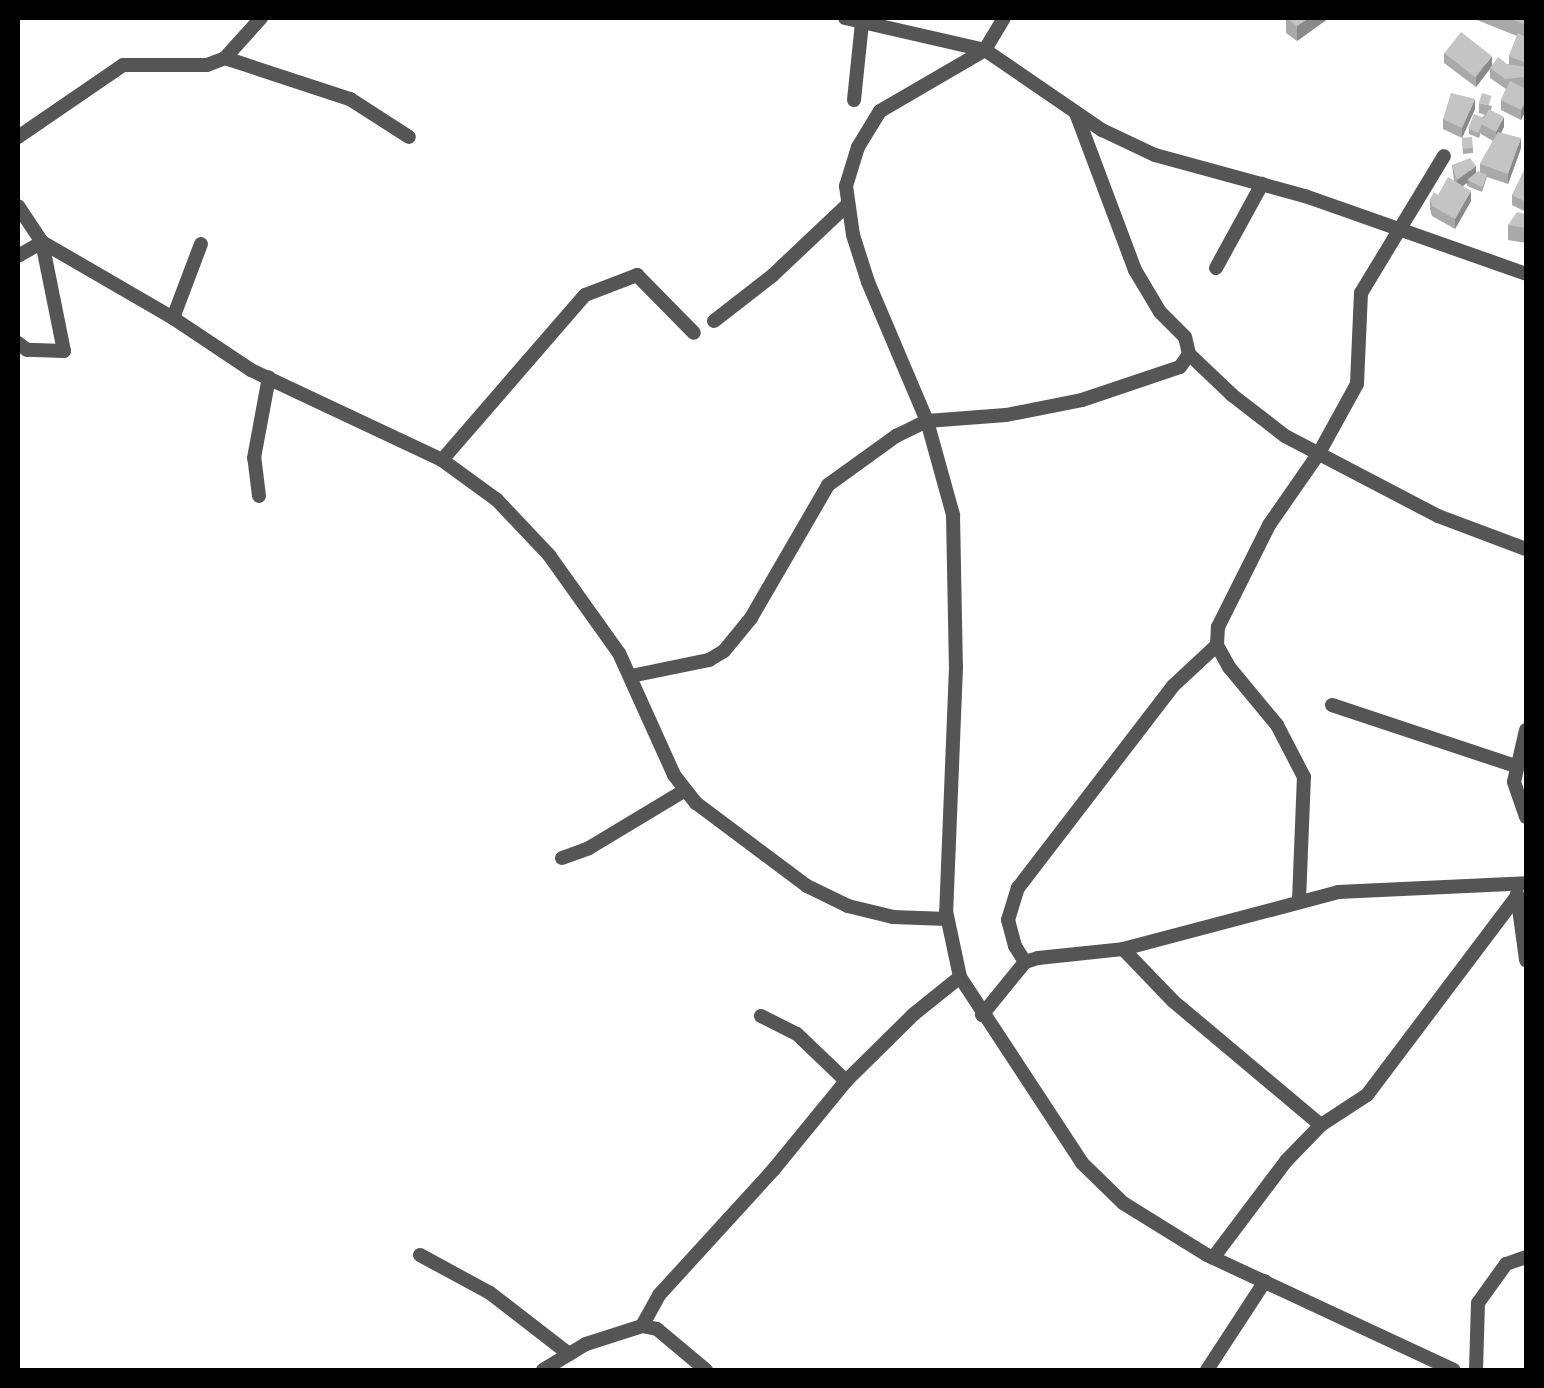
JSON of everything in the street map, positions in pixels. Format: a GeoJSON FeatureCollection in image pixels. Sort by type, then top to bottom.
{"type":"FeatureCollection","features":[{"type":"Feature","properties":{"kind":"street"},"geometry":{"type":"LineString","coordinates":[[18,137],[122,65],[207,65],[224,58],[261,18]]}},
{"type":"Feature","properties":{"kind":"street"},"geometry":{"type":"LineString","coordinates":[[845,18],[985,50],[1076,113],[1154,156],[1262,184],[1526,274]]}},
{"type":"Feature","properties":{"kind":"street"},"geometry":{"type":"LineString","coordinates":[[1004,18],[985,50],[880,111],[850,168],[846,206],[868,282],[927,421],[946,477],[955,551],[947,919],[960,977],[1082,1162],[1136,1212],[1213,1258],[1454,1370]]}},
{"type":"Feature","properties":{"kind":"street"},"geometry":{"type":"LineString","coordinates":[[854,100],[862,22]]}},
{"type":"Feature","properties":{"kind":"street"},"geometry":{"type":"LineString","coordinates":[[224,58],[350,98],[409,137]]}},
{"type":"Feature","properties":{"kind":"street"},"geometry":{"type":"LineString","coordinates":[[1076,113],[1135,270],[1160,312],[1185,336],[1189,354],[1255,414],[1319,453],[1438,516],[1526,549]]}},
{"type":"Feature","properties":{"kind":"street"},"geometry":{"type":"LineString","coordinates":[[1299,900],[1304,777],[1276,724],[1217,645],[1218,627],[1248,563],[1319,453],[1357,384],[1361,293],[1444,156]]}},
{"type":"Feature","properties":{"kind":"street"},"geometry":{"type":"LineString","coordinates":[[1216,268],[1262,184]]}},
{"type":"Feature","properties":{"kind":"street"},"geometry":{"type":"LineString","coordinates":[[18,206],[42,242],[64,350],[28,350],[18,343]]}},
{"type":"Feature","properties":{"kind":"street"},"geometry":{"type":"LineString","coordinates":[[714,320],[773,275],[846,206]]}},
{"type":"Feature","properties":{"kind":"street"},"geometry":{"type":"LineString","coordinates":[[42,242],[268,378],[442,460],[498,500],[548,555],[619,653],[684,791],[807,886],[848,906],[894,917],[947,919]]}},
{"type":"Feature","properties":{"kind":"street"},"geometry":{"type":"LineString","coordinates":[[18,256],[42,242]]}},
{"type":"Feature","properties":{"kind":"street"},"geometry":{"type":"LineString","coordinates":[[173,318],[201,244]]}},
{"type":"Feature","properties":{"kind":"street"},"geometry":{"type":"LineString","coordinates":[[442,460],[585,295],[637,275],[694,333]]}},
{"type":"Feature","properties":{"kind":"street"},"geometry":{"type":"LineString","coordinates":[[631,676],[709,660],[724,651],[738,637],[828,486],[874,449],[927,421],[1006,416],[1140,384],[1180,366],[1189,354]]}},
{"type":"Feature","properties":{"kind":"street"},"geometry":{"type":"LineString","coordinates":[[258,496],[254,458],[268,378]]}},
{"type":"Feature","properties":{"kind":"street"},"geometry":{"type":"LineString","coordinates":[[1025,962],[1008,920],[1018,888],[1172,686],[1217,645]]}},
{"type":"Feature","properties":{"kind":"street"},"geometry":{"type":"LineString","coordinates":[[1332,705],[1514,766]]}},
{"type":"Feature","properties":{"kind":"street"},"geometry":{"type":"LineString","coordinates":[[1526,730],[1514,766],[1514,782],[1526,818]]}},
{"type":"Feature","properties":{"kind":"street"},"geometry":{"type":"LineString","coordinates":[[562,858],[589,848],[684,791]]}},
{"type":"Feature","properties":{"kind":"street"},"geometry":{"type":"LineString","coordinates":[[982,1015],[1025,962],[1123,949],[1299,900],[1400,886],[1521,888]]}},
{"type":"Feature","properties":{"kind":"street"},"geometry":{"type":"LineString","coordinates":[[1521,888],[1526,960]]}},
{"type":"Feature","properties":{"kind":"street"},"geometry":{"type":"LineString","coordinates":[[1213,1258],[1274,1174],[1322,1125],[1368,1095],[1521,888]]}},
{"type":"Feature","properties":{"kind":"street"},"geometry":{"type":"LineString","coordinates":[[1123,949],[1174,1001],[1322,1125]]}},
{"type":"Feature","properties":{"kind":"street"},"geometry":{"type":"LineString","coordinates":[[642,1326],[680,1269],[751,1195],[846,1081],[914,1014],[960,977]]}},
{"type":"Feature","properties":{"kind":"street"},"geometry":{"type":"LineString","coordinates":[[761,1016],[798,1034],[846,1081]]}},
{"type":"Feature","properties":{"kind":"street"},"geometry":{"type":"LineString","coordinates":[[420,1254],[490,1293],[569,1354]]}},
{"type":"Feature","properties":{"kind":"street"},"geometry":{"type":"LineString","coordinates":[[1476,1370],[1478,1303],[1506,1264],[1526,1258]]}},
{"type":"Feature","properties":{"kind":"street"},"geometry":{"type":"LineString","coordinates":[[1207,1370],[1265,1282]]}},
{"type":"Feature","properties":{"kind":"street"},"geometry":{"type":"LineString","coordinates":[[543,1370],[586,1344],[642,1326],[657,1329],[706,1370]]}},
{"type":"Feature","properties":{"kind":"building"},"geometry":{"type":"Polygon","coordinates":[[[1286,18],[1309,18],[1297,26],[1286,18]]]}},
{"type":"Feature","properties":{"kind":"building"},"geometry":{"type":"Polygon","coordinates":[[[1508,18],[1526,18],[1526,25],[1508,18]]]}},
{"type":"Feature","properties":{"kind":"building"},"geometry":{"type":"Polygon","coordinates":[[[1461,32],[1492,56],[1475,77],[1444,53],[1461,32]]]}},
{"type":"Feature","properties":{"kind":"building"},"geometry":{"type":"Polygon","coordinates":[[[1518,33],[1526,37],[1526,63],[1509,56],[1518,33]]]}},
{"type":"Feature","properties":{"kind":"building"},"geometry":{"type":"Polygon","coordinates":[[[1498,57],[1507,64],[1526,67],[1526,77],[1505,79],[1490,68],[1498,57]]]}},
{"type":"Feature","properties":{"kind":"building"},"geometry":{"type":"Polygon","coordinates":[[[1510,81],[1526,89],[1521,110],[1501,100],[1510,81]]]}},
{"type":"Feature","properties":{"kind":"building"},"geometry":{"type":"Polygon","coordinates":[[[1451,93],[1475,99],[1462,128],[1443,119],[1451,93]]]}},
{"type":"Feature","properties":{"kind":"building"},"geometry":{"type":"Polygon","coordinates":[[[1482,93],[1492,96],[1489,105],[1479,103],[1482,93]]]}},
{"type":"Feature","properties":{"kind":"building"},"geometry":{"type":"Polygon","coordinates":[[[1489,109],[1504,117],[1496,132],[1481,124],[1489,109]]]}},
{"type":"Feature","properties":{"kind":"building"},"geometry":{"type":"Polygon","coordinates":[[[1474,114],[1484,118],[1478,133],[1468,129],[1474,114]]]}},
{"type":"Feature","properties":{"kind":"building"},"geometry":{"type":"Polygon","coordinates":[[[1498,132],[1521,138],[1508,174],[1480,164],[1498,132]]]}},
{"type":"Feature","properties":{"kind":"building"},"geometry":{"type":"Polygon","coordinates":[[[1472,137],[1473,148],[1463,149],[1462,138],[1472,137]]]}},
{"type":"Feature","properties":{"kind":"building"},"geometry":{"type":"Polygon","coordinates":[[[1470,158],[1476,166],[1457,180],[1452,165],[1470,158]]]}},
{"type":"Feature","properties":{"kind":"building"},"geometry":{"type":"Polygon","coordinates":[[[1526,169],[1526,202],[1512,195],[1526,169]]]}},
{"type":"Feature","properties":{"kind":"building"},"geometry":{"type":"Polygon","coordinates":[[[1478,171],[1487,175],[1482,187],[1467,180],[1478,171]]]}},
{"type":"Feature","properties":{"kind":"building"},"geometry":{"type":"Polygon","coordinates":[[[1448,177],[1471,191],[1455,219],[1432,206],[1430,199],[1434,192],[1438,195],[1448,177]]]}},
{"type":"Feature","properties":{"kind":"building"},"geometry":{"type":"Polygon","coordinates":[[[1517,212],[1526,214],[1526,228],[1508,225],[1517,212]]]}}]}
